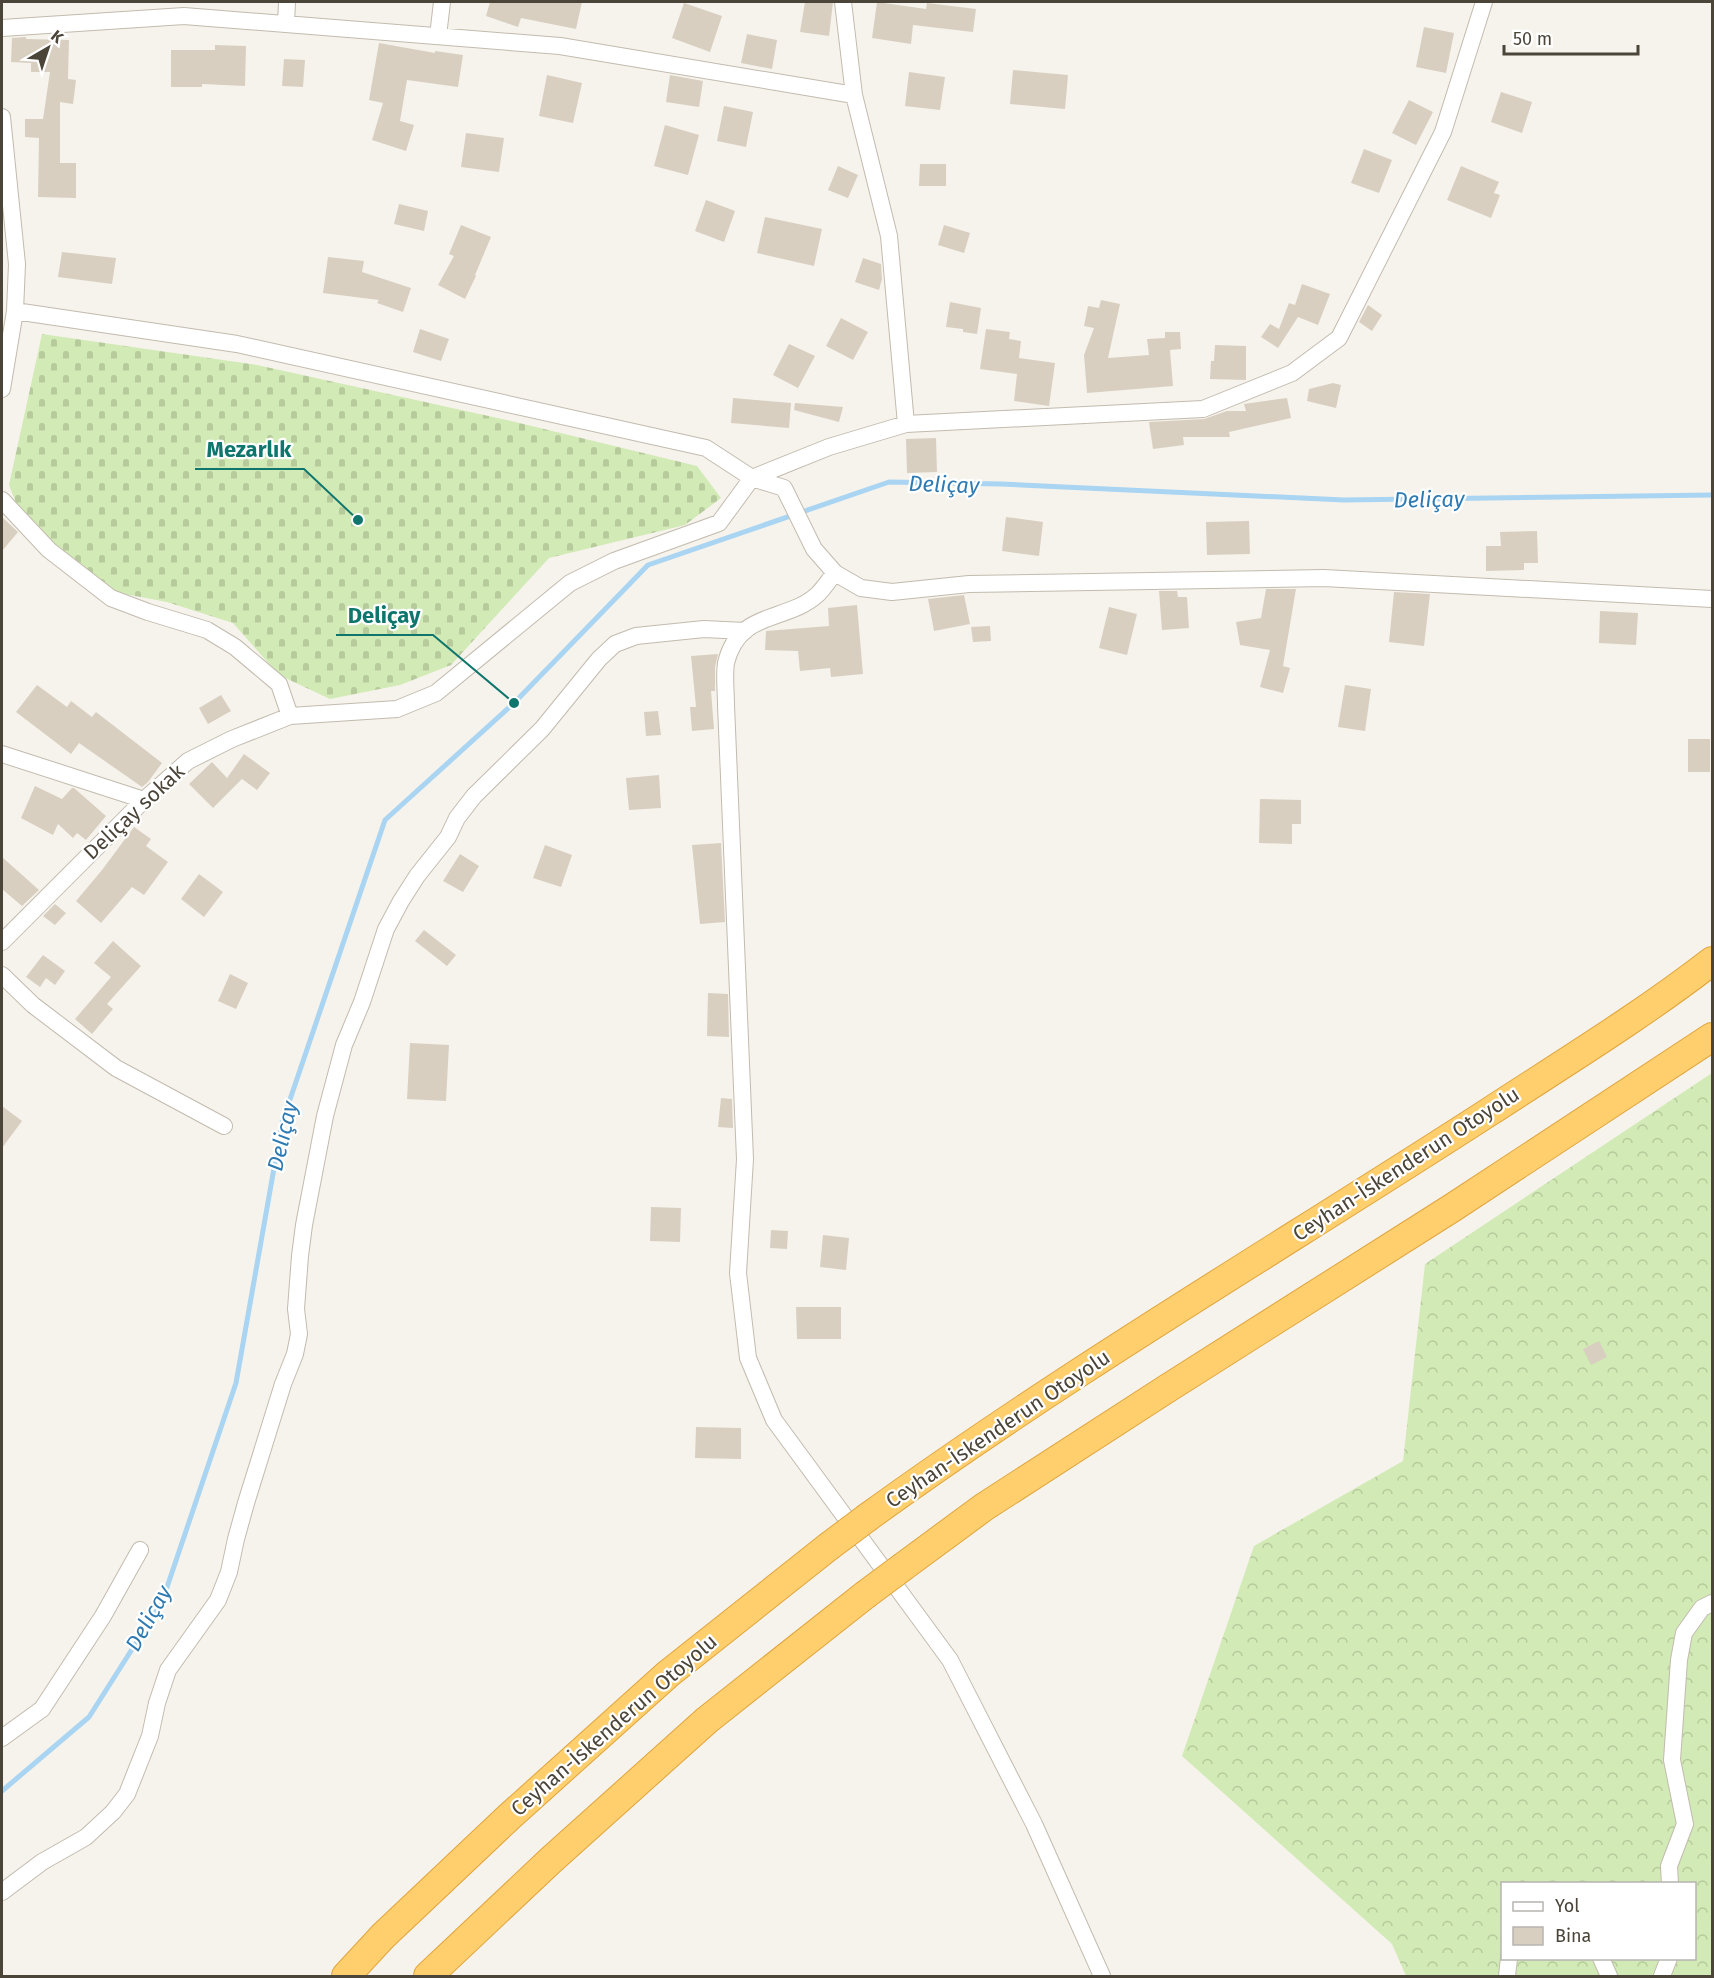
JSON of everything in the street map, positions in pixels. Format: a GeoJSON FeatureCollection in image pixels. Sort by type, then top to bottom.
{"type":"FeatureCollection","features":[{"type":"Feature","properties":{"kind":"highway","name":"Ceyhan-İskenderun Otoyolu"},"geometry":{"type":"LineString","coordinates":[[346,1977],[383,1936],[510,1816],[659,1681],[868,1517],[950,1458],[1144,1330],[1409,1163],[1664,998],[1713,962]]}},
{"type":"Feature","properties":{"kind":"highway"},"geometry":{"type":"LineString","coordinates":[[428,1977],[551,1860],[707,1720],[904,1566],[984,1508],[1167,1388],[1452,1208],[1713,1037]]}},
{"type":"Feature","properties":{"kind":"street"},"geometry":{"type":"LineString","coordinates":[[286,24],[287,2]]}},
{"type":"Feature","properties":{"kind":"street"},"geometry":{"type":"LineString","coordinates":[[438,36],[442,2]]}},
{"type":"Feature","properties":{"kind":"street"},"geometry":{"type":"LineString","coordinates":[[843,2],[854,95],[889,236],[906,424]]}},
{"type":"Feature","properties":{"kind":"street"},"geometry":{"type":"LineString","coordinates":[[752,478],[829,447],[906,424],[1203,410],[1292,373],[1339,338],[1443,132],[1484,2]]}},
{"type":"Feature","properties":{"kind":"street"},"geometry":{"type":"LineString","coordinates":[[2,28],[184,16],[286,24],[560,46],[854,95]]}},
{"type":"Feature","properties":{"kind":"street"},"geometry":{"type":"LineString","coordinates":[[2,117],[17,264],[15,311],[2,389]]}},
{"type":"Feature","properties":{"kind":"street"},"geometry":{"type":"LineString","coordinates":[[15,311],[237,344],[706,448],[752,478],[784,488],[814,549],[835,573],[861,588],[892,592],[969,584],[1324,578],[1713,599]]}},
{"type":"Feature","properties":{"kind":"street","name":"Deliçay sokak"},"geometry":{"type":"LineString","coordinates":[[2,942],[144,800],[188,761],[232,739],[290,716],[397,709],[436,693],[570,583],[614,561],[719,523],[752,478]]}},
{"type":"Feature","properties":{"kind":"street"},"geometry":{"type":"LineString","coordinates":[[2,500],[49,550],[111,598],[207,630],[235,646],[279,684],[290,716]]}},
{"type":"Feature","properties":{"kind":"street"},"geometry":{"type":"LineString","coordinates":[[835,573],[817,595],[800,605],[753,623],[736,641],[726,664],[745,1159],[738,1273],[748,1359],[774,1420],[950,1660],[1035,1824],[1102,1977]]}},
{"type":"Feature","properties":{"kind":"street"},"geometry":{"type":"LineString","coordinates":[[2,1892],[42,1862],[86,1837],[113,1812],[127,1794],[150,1736],[157,1703],[168,1670],[218,1600],[226,1581],[246,1503],[283,1384],[295,1354],[299,1334],[296,1308],[300,1256],[325,1116],[344,1045],[362,1002],[386,929],[401,901],[417,876],[448,837],[457,818],[474,796],[542,729],[599,659],[615,644],[636,636],[704,629],[745,631]]}},
{"type":"Feature","properties":{"kind":"street"},"geometry":{"type":"LineString","coordinates":[[2,754],[144,800]]}},
{"type":"Feature","properties":{"kind":"street"},"geometry":{"type":"LineString","coordinates":[[2,975],[33,1005],[116,1068],[224,1126]]}},
{"type":"Feature","properties":{"kind":"street"},"geometry":{"type":"LineString","coordinates":[[2,1738],[42,1709],[103,1616],[140,1550]]}},
{"type":"Feature","properties":{"kind":"street"},"geometry":{"type":"LineString","coordinates":[[1670,1882],[1669,1866],[1685,1824],[1672,1760],[1679,1660],[1684,1633],[1702,1608],[1713,1603]]}},
{"type":"Feature","properties":{"kind":"street"},"geometry":{"type":"LineString","coordinates":[[1508,1977],[1509,1960]]}},
{"type":"Feature","properties":{"kind":"street"},"geometry":{"type":"LineString","coordinates":[[1601,1960],[1609,1977]]}},
{"type":"Feature","properties":{"kind":"street"},"geometry":{"type":"LineString","coordinates":[[1662,1977],[1669,1960]]}},
{"type":"Feature","properties":{"kind":"green space"},"geometry":{"type":"Polygon","coordinates":[[[42,334],[257,365],[511,421],[697,466],[721,498],[685,525],[549,558],[451,665],[400,685],[330,699],[279,675],[233,623],[167,602],[114,592],[21,516],[9,485],[42,334]]]}},
{"type":"Feature","properties":{"kind":"green space"},"geometry":{"type":"Polygon","coordinates":[[[1712,1073],[1712,1976],[1406,1976],[1392,1944],[1182,1756],[1254,1546],[1403,1461],[1425,1264],[1712,1073]]]}},
{"type":"Feature","properties":{"kind":"building"},"geometry":{"type":"Polygon","coordinates":[[[490,2],[582,2],[576,29],[521,18],[518,27],[486,16],[490,2]]]}},
{"type":"Feature","properties":{"kind":"building"},"geometry":{"type":"Polygon","coordinates":[[[805,2],[833,2],[829,36],[800,32],[805,2]]]}},
{"type":"Feature","properties":{"kind":"building"},"geometry":{"type":"Polygon","coordinates":[[[877,2],[926,9],[927,3],[976,9],[973,32],[913,25],[911,44],[872,38],[877,2]]]}},
{"type":"Feature","properties":{"kind":"building"},"geometry":{"type":"Polygon","coordinates":[[[684,3],[722,16],[710,52],[672,38],[684,3]]]}},
{"type":"Feature","properties":{"kind":"building"},"geometry":{"type":"Polygon","coordinates":[[[1424,27],[1454,33],[1446,73],[1416,67],[1424,27]]]}},
{"type":"Feature","properties":{"kind":"building"},"geometry":{"type":"Polygon","coordinates":[[[747,34],[777,40],[772,69],[741,63],[747,34]]]}},
{"type":"Feature","properties":{"kind":"building"},"geometry":{"type":"Polygon","coordinates":[[[26,37],[26,39],[69,40],[68,79],[76,80],[73,104],[60,102],[60,163],[76,163],[76,198],[38,197],[39,138],[25,137],[25,119],[43,119],[50,72],[31,72],[31,63],[11,62],[12,38],[26,37]]]}},
{"type":"Feature","properties":{"kind":"building"},"geometry":{"type":"Polygon","coordinates":[[[379,43],[435,53],[435,51],[463,55],[458,87],[407,80],[400,121],[414,125],[406,151],[372,140],[383,103],[369,100],[379,43]]]}},
{"type":"Feature","properties":{"kind":"building"},"geometry":{"type":"Polygon","coordinates":[[[215,45],[246,46],[245,86],[202,84],[202,87],[171,87],[171,50],[215,50],[215,45]]]}},
{"type":"Feature","properties":{"kind":"building"},"geometry":{"type":"Polygon","coordinates":[[[284,59],[305,60],[303,87],[282,86],[284,59]]]}},
{"type":"Feature","properties":{"kind":"building"},"geometry":{"type":"Polygon","coordinates":[[[1013,70],[1068,75],[1065,109],[1010,104],[1013,70]]]}},
{"type":"Feature","properties":{"kind":"building"},"geometry":{"type":"Polygon","coordinates":[[[909,72],[945,77],[940,110],[905,106],[909,72]]]}},
{"type":"Feature","properties":{"kind":"building"},"geometry":{"type":"Polygon","coordinates":[[[547,75],[582,83],[573,123],[539,116],[547,75]]]}},
{"type":"Feature","properties":{"kind":"building"},"geometry":{"type":"Polygon","coordinates":[[[670,75],[703,81],[699,107],[666,102],[670,75]]]}},
{"type":"Feature","properties":{"kind":"building"},"geometry":{"type":"Polygon","coordinates":[[[1501,92],[1532,102],[1522,133],[1491,122],[1501,92]]]}},
{"type":"Feature","properties":{"kind":"building"},"geometry":{"type":"Polygon","coordinates":[[[1409,100],[1433,112],[1416,145],[1392,133],[1409,100]]]}},
{"type":"Feature","properties":{"kind":"building"},"geometry":{"type":"Polygon","coordinates":[[[724,106],[753,112],[746,147],[717,141],[724,106]]]}},
{"type":"Feature","properties":{"kind":"building"},"geometry":{"type":"Polygon","coordinates":[[[665,125],[699,135],[688,175],[654,166],[665,125]]]}},
{"type":"Feature","properties":{"kind":"building"},"geometry":{"type":"Polygon","coordinates":[[[466,133],[504,138],[499,172],[461,167],[466,133]]]}},
{"type":"Feature","properties":{"kind":"building"},"geometry":{"type":"Polygon","coordinates":[[[1364,149],[1392,160],[1379,193],[1351,183],[1364,149]]]}},
{"type":"Feature","properties":{"kind":"building"},"geometry":{"type":"Polygon","coordinates":[[[920,164],[946,164],[946,186],[919,186],[920,164]]]}},
{"type":"Feature","properties":{"kind":"building"},"geometry":{"type":"Polygon","coordinates":[[[838,166],[858,175],[848,198],[828,190],[838,166]]]}},
{"type":"Feature","properties":{"kind":"building"},"geometry":{"type":"Polygon","coordinates":[[[1461,166],[1499,182],[1494,193],[1500,195],[1491,218],[1447,200],[1461,166]]]}},
{"type":"Feature","properties":{"kind":"building"},"geometry":{"type":"Polygon","coordinates":[[[706,200],[735,211],[724,242],[695,231],[706,200]]]}},
{"type":"Feature","properties":{"kind":"building"},"geometry":{"type":"Polygon","coordinates":[[[399,204],[428,211],[424,231],[394,224],[399,204]]]}},
{"type":"Feature","properties":{"kind":"building"},"geometry":{"type":"Polygon","coordinates":[[[765,217],[822,229],[814,266],[757,253],[765,217]]]}},
{"type":"Feature","properties":{"kind":"building"},"geometry":{"type":"Polygon","coordinates":[[[461,225],[491,237],[465,299],[438,285],[454,256],[449,254],[461,225]]]}},
{"type":"Feature","properties":{"kind":"building"},"geometry":{"type":"Polygon","coordinates":[[[944,225],[970,233],[964,253],[938,245],[944,225]]]}},
{"type":"Feature","properties":{"kind":"building"},"geometry":{"type":"Polygon","coordinates":[[[62,252],[116,258],[112,284],[58,277],[62,252]]]}},
{"type":"Feature","properties":{"kind":"building"},"geometry":{"type":"Polygon","coordinates":[[[328,257],[364,261],[362,272],[411,288],[403,312],[377,303],[379,300],[323,293],[328,257]]]}},
{"type":"Feature","properties":{"kind":"building"},"geometry":{"type":"Polygon","coordinates":[[[863,258],[881,264],[882,279],[879,290],[855,282],[863,258]]]}},
{"type":"Feature","properties":{"kind":"building"},"geometry":{"type":"Polygon","coordinates":[[[1302,284],[1330,294],[1318,325],[1298,317],[1278,348],[1261,337],[1270,324],[1279,329],[1289,303],[1295,305],[1302,284]]]}},
{"type":"Feature","properties":{"kind":"building"},"geometry":{"type":"Polygon","coordinates":[[[1101,300],[1120,304],[1108,358],[1149,355],[1147,339],[1165,338],[1165,332],[1180,332],[1181,349],[1170,350],[1173,386],[1087,393],[1084,355],[1094,328],[1084,326],[1088,306],[1099,308],[1101,300]]]}},
{"type":"Feature","properties":{"kind":"building"},"geometry":{"type":"Polygon","coordinates":[[[950,302],[981,308],[977,334],[946,327],[950,302]]]}},
{"type":"Feature","properties":{"kind":"building"},"geometry":{"type":"Polygon","coordinates":[[[1368,305],[1382,315],[1372,331],[1359,322],[1368,305]]]}},
{"type":"Feature","properties":{"kind":"building"},"geometry":{"type":"Polygon","coordinates":[[[841,318],[868,332],[853,360],[826,346],[841,318]]]}},
{"type":"Feature","properties":{"kind":"building"},"geometry":{"type":"Polygon","coordinates":[[[420,329],[449,339],[441,361],[413,352],[420,329]]]}},
{"type":"Feature","properties":{"kind":"building"},"geometry":{"type":"Polygon","coordinates":[[[986,329],[1010,332],[1009,339],[1021,341],[1019,358],[1055,363],[1049,406],[1014,401],[1017,374],[980,369],[986,329]]]}},
{"type":"Feature","properties":{"kind":"building"},"geometry":{"type":"Polygon","coordinates":[[[789,344],[815,356],[798,388],[773,375],[789,344]]]}},
{"type":"Feature","properties":{"kind":"building"},"geometry":{"type":"Polygon","coordinates":[[[1215,345],[1246,346],[1246,380],[1210,379],[1215,345]]]}},
{"type":"Feature","properties":{"kind":"building"},"geometry":{"type":"Polygon","coordinates":[[[1333,383],[1341,385],[1336,408],[1307,401],[1309,389],[1333,383]]]}},
{"type":"Feature","properties":{"kind":"building"},"geometry":{"type":"Polygon","coordinates":[[[733,398],[791,403],[789,428],[731,423],[733,398]]]}},
{"type":"Feature","properties":{"kind":"building"},"geometry":{"type":"Polygon","coordinates":[[[1287,398],[1291,418],[1229,432],[1230,437],[1183,437],[1184,445],[1153,449],[1149,422],[1204,419],[1227,411],[1246,411],[1244,404],[1287,398]]]}},
{"type":"Feature","properties":{"kind":"building"},"geometry":{"type":"Polygon","coordinates":[[[795,403],[843,407],[839,422],[794,410],[795,403]]]}},
{"type":"Feature","properties":{"kind":"building"},"geometry":{"type":"Polygon","coordinates":[[[936,438],[937,472],[907,473],[906,439],[936,438]]]}},
{"type":"Feature","properties":{"kind":"building"},"geometry":{"type":"Polygon","coordinates":[[[2,517],[18,532],[2,551],[2,517]]]}},
{"type":"Feature","properties":{"kind":"building"},"geometry":{"type":"Polygon","coordinates":[[[1006,517],[1043,522],[1039,556],[1002,551],[1006,517]]]}},
{"type":"Feature","properties":{"kind":"building"},"geometry":{"type":"Polygon","coordinates":[[[1249,521],[1250,554],[1207,555],[1206,522],[1249,521]]]}},
{"type":"Feature","properties":{"kind":"building"},"geometry":{"type":"Polygon","coordinates":[[[1537,531],[1538,563],[1524,563],[1524,570],[1486,571],[1486,546],[1501,546],[1500,532],[1537,531]]]}},
{"type":"Feature","properties":{"kind":"building"},"geometry":{"type":"Polygon","coordinates":[[[1266,589],[1296,589],[1283,666],[1290,668],[1283,693],[1260,687],[1270,650],[1240,645],[1236,622],[1261,618],[1266,589]]]}},
{"type":"Feature","properties":{"kind":"building"},"geometry":{"type":"Polygon","coordinates":[[[1159,591],[1177,591],[1178,597],[1187,597],[1189,628],[1162,630],[1159,591]]]}},
{"type":"Feature","properties":{"kind":"building"},"geometry":{"type":"Polygon","coordinates":[[[1394,592],[1430,594],[1424,646],[1389,642],[1394,592]]]}},
{"type":"Feature","properties":{"kind":"building"},"geometry":{"type":"Polygon","coordinates":[[[964,595],[970,624],[934,631],[928,599],[964,595]]]}},
{"type":"Feature","properties":{"kind":"building"},"geometry":{"type":"Polygon","coordinates":[[[857,605],[863,674],[831,677],[830,668],[800,671],[798,651],[765,650],[766,631],[829,626],[828,608],[857,605]]]}},
{"type":"Feature","properties":{"kind":"building"},"geometry":{"type":"Polygon","coordinates":[[[1109,607],[1137,614],[1127,655],[1099,648],[1109,607]]]}},
{"type":"Feature","properties":{"kind":"building"},"geometry":{"type":"Polygon","coordinates":[[[1600,611],[1638,613],[1636,645],[1599,643],[1600,611]]]}},
{"type":"Feature","properties":{"kind":"building"},"geometry":{"type":"Polygon","coordinates":[[[990,626],[991,641],[973,642],[971,627],[990,626]]]}},
{"type":"Feature","properties":{"kind":"building"},"geometry":{"type":"Polygon","coordinates":[[[718,654],[715,667],[715,691],[711,691],[714,729],[692,731],[690,707],[696,707],[691,656],[718,654]]]}},
{"type":"Feature","properties":{"kind":"building"},"geometry":{"type":"Polygon","coordinates":[[[37,685],[67,707],[71,701],[92,717],[96,712],[162,763],[148,782],[142,787],[79,743],[71,754],[16,712],[37,685]]]}},
{"type":"Feature","properties":{"kind":"building"},"geometry":{"type":"Polygon","coordinates":[[[1345,685],[1371,689],[1365,731],[1338,727],[1345,685]]]}},
{"type":"Feature","properties":{"kind":"building"},"geometry":{"type":"Polygon","coordinates":[[[221,695],[231,711],[208,724],[199,708],[221,695]]]}},
{"type":"Feature","properties":{"kind":"building"},"geometry":{"type":"Polygon","coordinates":[[[658,711],[661,735],[646,736],[644,712],[658,711]]]}},
{"type":"Feature","properties":{"kind":"building"},"geometry":{"type":"Polygon","coordinates":[[[1688,739],[1710,739],[1710,772],[1688,772],[1688,739]]]}},
{"type":"Feature","properties":{"kind":"building"},"geometry":{"type":"Polygon","coordinates":[[[244,754],[270,773],[257,790],[242,779],[213,808],[189,784],[212,762],[227,778],[244,754]]]}},
{"type":"Feature","properties":{"kind":"building"},"geometry":{"type":"Polygon","coordinates":[[[659,775],[661,808],[629,810],[626,778],[659,775]]]}},
{"type":"Feature","properties":{"kind":"building"},"geometry":{"type":"Polygon","coordinates":[[[35,786],[62,799],[74,788],[106,816],[86,840],[77,833],[73,838],[58,824],[53,835],[21,818],[35,786]]]}},
{"type":"Feature","properties":{"kind":"building"},"geometry":{"type":"Polygon","coordinates":[[[1260,799],[1301,800],[1301,824],[1292,824],[1292,844],[1259,843],[1260,799]]]}},
{"type":"Feature","properties":{"kind":"building"},"geometry":{"type":"Polygon","coordinates":[[[134,827],[151,839],[146,846],[168,862],[144,895],[132,887],[101,923],[76,901],[134,827]]]}},
{"type":"Feature","properties":{"kind":"building"},"geometry":{"type":"Polygon","coordinates":[[[721,843],[725,922],[700,924],[692,845],[721,843]]]}},
{"type":"Feature","properties":{"kind":"building"},"geometry":{"type":"Polygon","coordinates":[[[545,845],[572,855],[561,887],[533,878],[545,845]]]}},
{"type":"Feature","properties":{"kind":"building"},"geometry":{"type":"Polygon","coordinates":[[[460,854],[479,866],[463,892],[443,881],[460,854]]]}},
{"type":"Feature","properties":{"kind":"building"},"geometry":{"type":"Polygon","coordinates":[[[2,857],[39,890],[22,906],[2,889],[2,857]]]}},
{"type":"Feature","properties":{"kind":"building"},"geometry":{"type":"Polygon","coordinates":[[[199,874],[223,892],[204,917],[181,899],[199,874]]]}},
{"type":"Feature","properties":{"kind":"building"},"geometry":{"type":"Polygon","coordinates":[[[55,904],[66,913],[55,925],[43,916],[55,904]]]}},
{"type":"Feature","properties":{"kind":"building"},"geometry":{"type":"Polygon","coordinates":[[[424,930],[456,955],[447,966],[415,941],[424,930]]]}},
{"type":"Feature","properties":{"kind":"building"},"geometry":{"type":"Polygon","coordinates":[[[113,941],[141,966],[107,1004],[113,1009],[92,1034],[75,1019],[111,977],[94,963],[113,941]]]}},
{"type":"Feature","properties":{"kind":"building"},"geometry":{"type":"Polygon","coordinates":[[[43,955],[65,971],[55,985],[46,978],[40,987],[26,977],[43,955]]]}},
{"type":"Feature","properties":{"kind":"building"},"geometry":{"type":"Polygon","coordinates":[[[230,974],[248,983],[236,1009],[218,1001],[230,974]]]}},
{"type":"Feature","properties":{"kind":"building"},"geometry":{"type":"Polygon","coordinates":[[[708,993],[728,994],[729,1037],[707,1036],[708,993]]]}},
{"type":"Feature","properties":{"kind":"building"},"geometry":{"type":"Polygon","coordinates":[[[410,1043],[449,1045],[446,1101],[407,1099],[410,1043]]]}},
{"type":"Feature","properties":{"kind":"building"},"geometry":{"type":"Polygon","coordinates":[[[721,1098],[732,1099],[733,1128],[718,1127],[721,1098]]]}},
{"type":"Feature","properties":{"kind":"building"},"geometry":{"type":"Polygon","coordinates":[[[2,1106],[22,1121],[2,1148],[2,1106]]]}},
{"type":"Feature","properties":{"kind":"building"},"geometry":{"type":"Polygon","coordinates":[[[651,1207],[681,1208],[680,1242],[650,1241],[651,1207]]]}},
{"type":"Feature","properties":{"kind":"building"},"geometry":{"type":"Polygon","coordinates":[[[771,1230],[788,1231],[787,1249],[770,1248],[771,1230]]]}},
{"type":"Feature","properties":{"kind":"building"},"geometry":{"type":"Polygon","coordinates":[[[823,1235],[849,1238],[846,1270],[820,1267],[823,1235]]]}},
{"type":"Feature","properties":{"kind":"building"},"geometry":{"type":"Polygon","coordinates":[[[796,1307],[841,1307],[841,1339],[797,1339],[796,1307]]]}},
{"type":"Feature","properties":{"kind":"building"},"geometry":{"type":"Polygon","coordinates":[[[1599,1341],[1607,1357],[1591,1365],[1583,1349],[1599,1341]]]}},
{"type":"Feature","properties":{"kind":"building"},"geometry":{"type":"Polygon","coordinates":[[[696,1427],[741,1428],[741,1459],[695,1458],[696,1427]]]}},
{"type":"Feature","properties":{"kind":"waterway","name":"Deliçay"},"geometry":{"type":"LineString","coordinates":[[2,1791],[89,1717],[162,1602],[236,1383],[282,1123],[385,820],[514,703],[648,565],[889,482],[1001,484],[1344,500],[1712,495]]}},
{"type":"Feature","properties":{"kind":"place","name":"Mezarlık"},"geometry":{"type":"Point","coordinates":[358,520]}},
{"type":"Feature","properties":{"kind":"place","name":"Deliçay"},"geometry":{"type":"Point","coordinates":[514,703]}}]}
